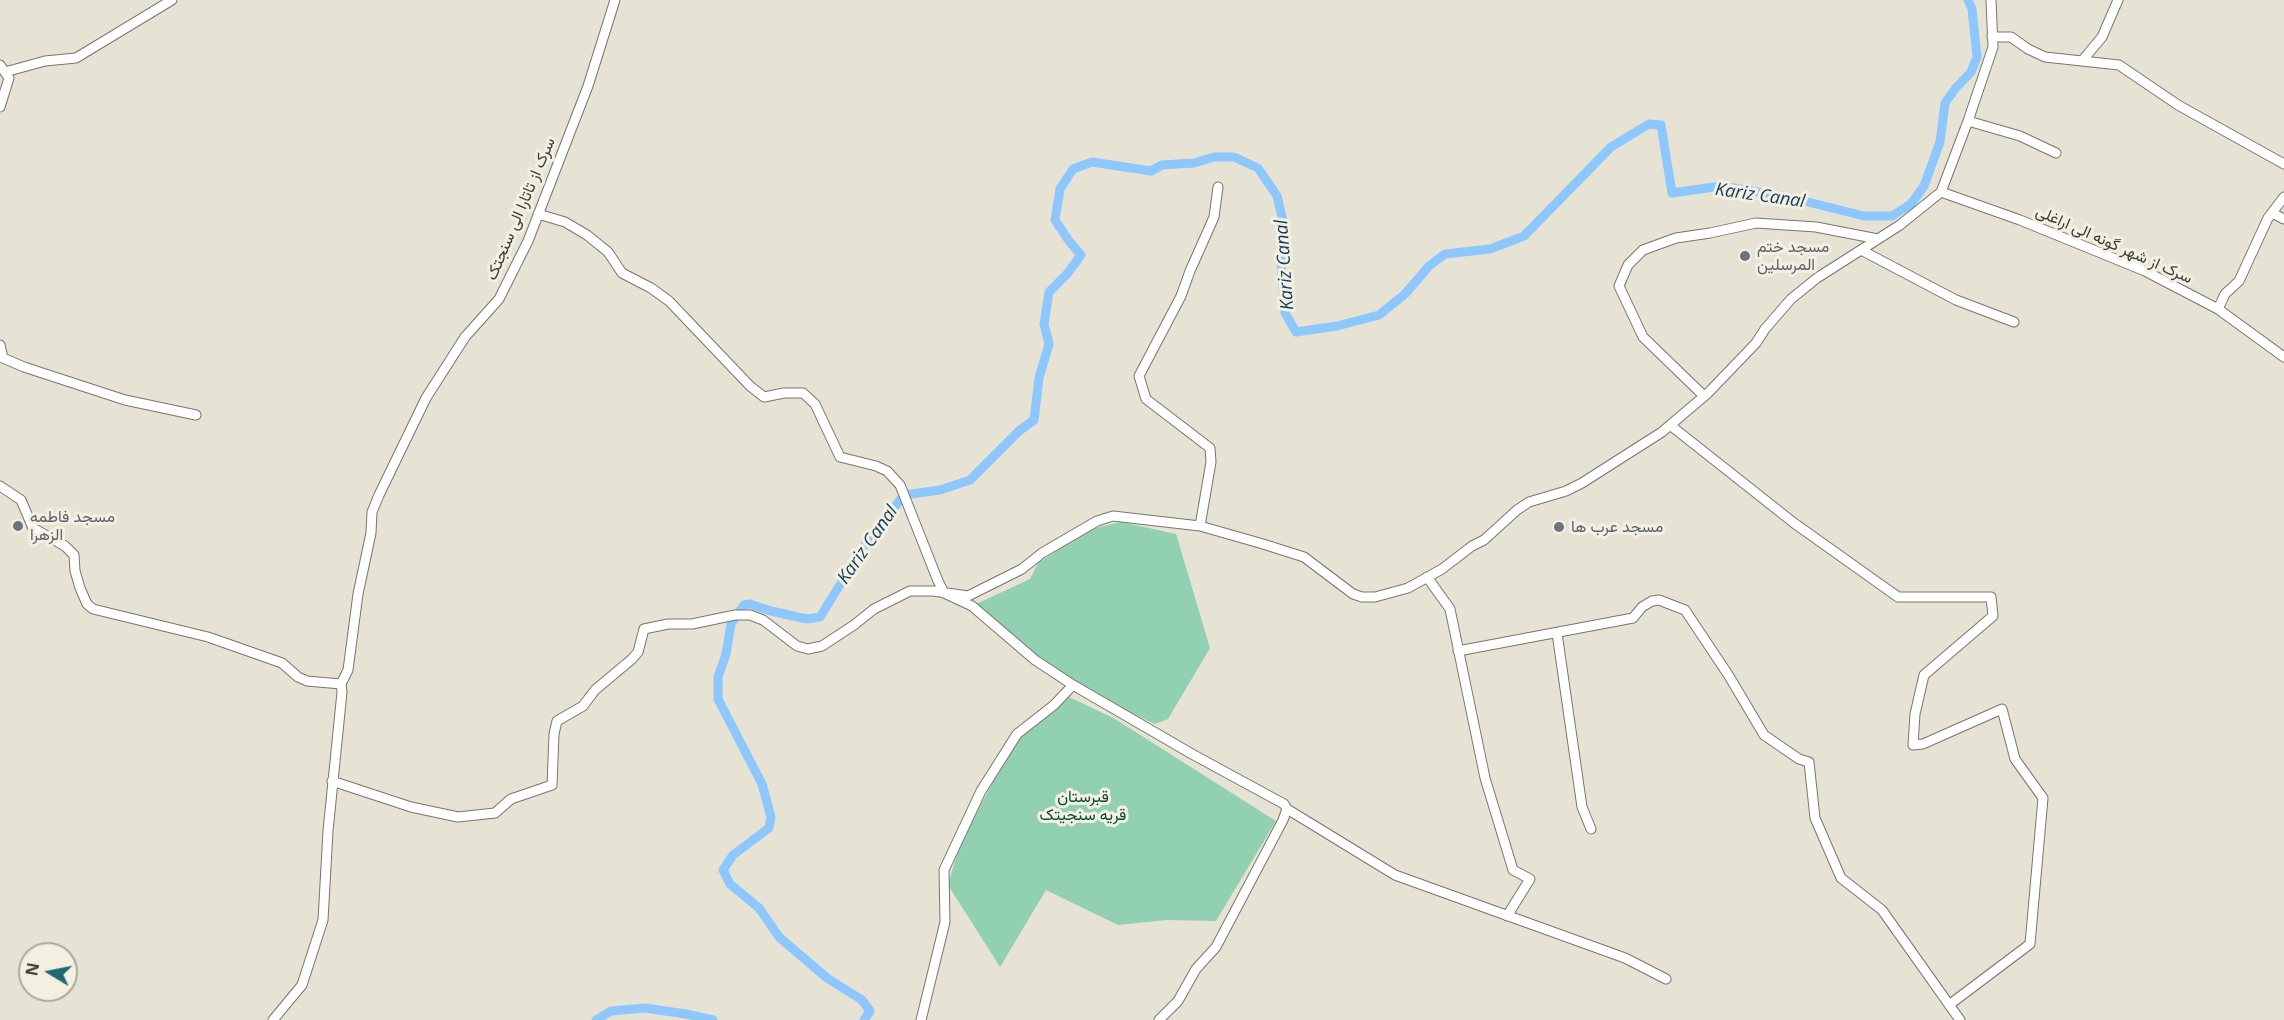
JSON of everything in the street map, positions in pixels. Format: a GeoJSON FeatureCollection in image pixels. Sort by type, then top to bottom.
{"type":"FeatureCollection","features":[{"type":"Feature","properties":{"kind":"street"},"geometry":{"type":"LineString","coordinates":[[0,107],[9,78],[2,68],[76,58],[172,0]]}},
{"type":"Feature","properties":{"kind":"street","name":"سرک از تاتارا الی سنجتک"},"geometry":{"type":"LineString","coordinates":[[273,1020],[302,985],[323,920],[341,684],[348,670],[358,594],[371,533],[372,512],[426,398],[465,337],[500,299],[528,241],[588,86],[615,0]]}},
{"type":"Feature","properties":{"kind":"street"},"geometry":{"type":"LineString","coordinates":[[332,781],[411,807],[458,817],[495,813],[511,799],[552,785],[554,734],[557,721],[583,706],[595,690],[632,659],[638,652],[644,629],[668,624],[692,624],[735,615],[750,615],[763,620],[797,646],[808,649],[822,646],[874,609],[910,591],[968,596],[1022,569],[1042,553],[1097,521],[1113,516],[1200,526],[1304,557],[1353,594],[1362,597],[1375,597],[1408,588],[1442,569],[1472,546],[1484,540],[1529,502],[1566,491],[1582,483],[1628,455],[1670,425],[1704,396],[1756,343],[1791,299],[1817,278],[1900,225],[1941,192],[1993,47],[1991,0]]}},
{"type":"Feature","properties":{"kind":"street"},"geometry":{"type":"LineString","coordinates":[[2082,61],[2102,37],[2118,0]]}},
{"type":"Feature","properties":{"kind":"street"},"geometry":{"type":"LineString","coordinates":[[1992,38],[2011,37],[2045,57],[2119,65],[2178,105],[2284,164]]}},
{"type":"Feature","properties":{"kind":"street"},"geometry":{"type":"LineString","coordinates":[[1968,121],[2020,136],[2056,153]]}},
{"type":"Feature","properties":{"kind":"street"},"geometry":{"type":"LineString","coordinates":[[1200,526],[1211,462],[1210,448],[1146,399],[1139,376],[1181,296],[1214,217],[1218,187]]}},
{"type":"Feature","properties":{"kind":"street","name":"سرک از شهر گونه الی اراغلی"},"geometry":{"type":"LineString","coordinates":[[1941,192],[2020,220],[2145,271],[2218,309],[2284,357]]}},
{"type":"Feature","properties":{"kind":"street"},"geometry":{"type":"LineString","coordinates":[[2218,309],[2225,294],[2239,281],[2272,213],[2284,197]]}},
{"type":"Feature","properties":{"kind":"street"},"geometry":{"type":"LineString","coordinates":[[2272,213],[2284,219]]}},
{"type":"Feature","properties":{"kind":"street"},"geometry":{"type":"LineString","coordinates":[[538,214],[565,222],[588,235],[608,252],[622,273],[651,288],[669,301],[750,386],[764,397],[784,393],[803,393],[815,404],[840,457],[876,466],[887,471],[900,484],[944,593],[972,606],[1035,660],[1073,685],[1191,754],[1284,804],[1287,809],[1395,875],[1625,958],[1666,979]]}},
{"type":"Feature","properties":{"kind":"street"},"geometry":{"type":"LineString","coordinates":[[1704,396],[1643,337],[1619,286],[1628,266],[1643,250],[1676,238],[1756,223],[1816,227],[1878,239]]}},
{"type":"Feature","properties":{"kind":"street"},"geometry":{"type":"LineString","coordinates":[[1861,250],[1956,300],[2014,322]]}},
{"type":"Feature","properties":{"kind":"street"},"geometry":{"type":"LineString","coordinates":[[0,345],[3,358],[24,368],[125,400],[196,415]]}},
{"type":"Feature","properties":{"kind":"street"},"geometry":{"type":"LineString","coordinates":[[1670,425],[1794,523],[1898,597],[1991,597],[1993,616],[1924,675],[1915,714],[1913,745],[1923,744],[2002,709],[2015,759],[2043,798],[2030,944],[1949,1005]]}},
{"type":"Feature","properties":{"kind":"street"},"geometry":{"type":"LineString","coordinates":[[0,486],[21,500],[33,528],[65,546],[74,555],[75,571],[80,588],[87,604],[93,609],[208,637],[282,663],[298,677],[307,681],[341,684]]}},
{"type":"Feature","properties":{"kind":"street"},"geometry":{"type":"LineString","coordinates":[[1427,577],[1450,609],[1485,778],[1513,870],[1530,879],[1507,916]]}},
{"type":"Feature","properties":{"kind":"street"},"geometry":{"type":"LineString","coordinates":[[1458,651],[1633,618],[1642,607],[1652,601],[1659,600],[1684,610],[1729,676],[1764,735],[1799,759],[1809,762],[1815,818],[1841,878],[1882,910],[1960,1020]]}},
{"type":"Feature","properties":{"kind":"street"},"geometry":{"type":"LineString","coordinates":[[1557,633],[1582,807],[1592,829]]}},
{"type":"Feature","properties":{"kind":"street"},"geometry":{"type":"LineString","coordinates":[[921,1020],[945,922],[944,870],[981,791],[1017,734],[1054,705],[1073,685]]}},
{"type":"Feature","properties":{"kind":"street"},"geometry":{"type":"LineString","coordinates":[[1159,1020],[1178,1001],[1196,969],[1216,946],[1287,809]]}},
{"type":"Feature","properties":{"kind":"green space"},"geometry":{"type":"Polygon","coordinates":[[[1121,522],[1176,534],[1210,648],[1168,719],[1155,724],[1043,672],[987,625],[972,606],[1030,579],[1038,563],[1091,529],[1121,522]]]}},
{"type":"Feature","properties":{"kind":"green space","name":"قبرستان قریه سنجیتک"},"geometry":{"type":"Polygon","coordinates":[[[1067,696],[1115,719],[1276,821],[1216,921],[1167,920],[1118,925],[1046,890],[1000,967],[948,885],[959,847],[1012,745],[1067,696]]]}},
{"type":"Feature","properties":{"kind":"waterway","name":"Kariz Canal"},"geometry":{"type":"LineString","coordinates":[[864,1020],[870,1011],[862,1000],[827,978],[779,937],[759,908],[730,884],[723,870],[733,855],[769,828],[771,817],[762,784],[718,699],[718,677],[726,654],[731,624],[744,605],[750,604],[807,619],[820,617],[864,546],[904,495],[940,490],[970,480],[1019,431],[1034,420],[1039,378],[1049,344],[1044,324],[1049,292],[1067,274],[1081,255],[1055,220],[1060,189],[1073,169],[1092,162],[1151,171],[1162,165],[1194,163],[1214,157],[1234,157],[1258,168],[1277,196],[1285,229],[1281,262],[1285,313],[1296,332],[1337,326],[1379,315],[1405,294],[1429,266],[1445,254],[1490,249],[1524,236],[1611,147],[1649,124],[1661,125],[1672,193],[1721,186],[1788,197],[1864,216],[1892,216],[1911,204],[1924,186],[1940,142],[1945,103],[1971,72],[1977,57],[1972,9],[1968,0]]}},
{"type":"Feature","properties":{"kind":"waterway","name":"Kariz Canal"},"geometry":{"type":"LineString","coordinates":[[596,1020],[611,1011],[645,1008],[713,1020]]}},
{"type":"Feature","properties":{"kind":"place","name":"مسجد ختم المرسلین"},"geometry":{"type":"Point","coordinates":[1745,256]}},
{"type":"Feature","properties":{"kind":"place","name":"مسجد فاطمه الزهرا"},"geometry":{"type":"Point","coordinates":[18,526]}},
{"type":"Feature","properties":{"kind":"place","name":"مسجد عرب ها"},"geometry":{"type":"Point","coordinates":[1559,527]}}]}
